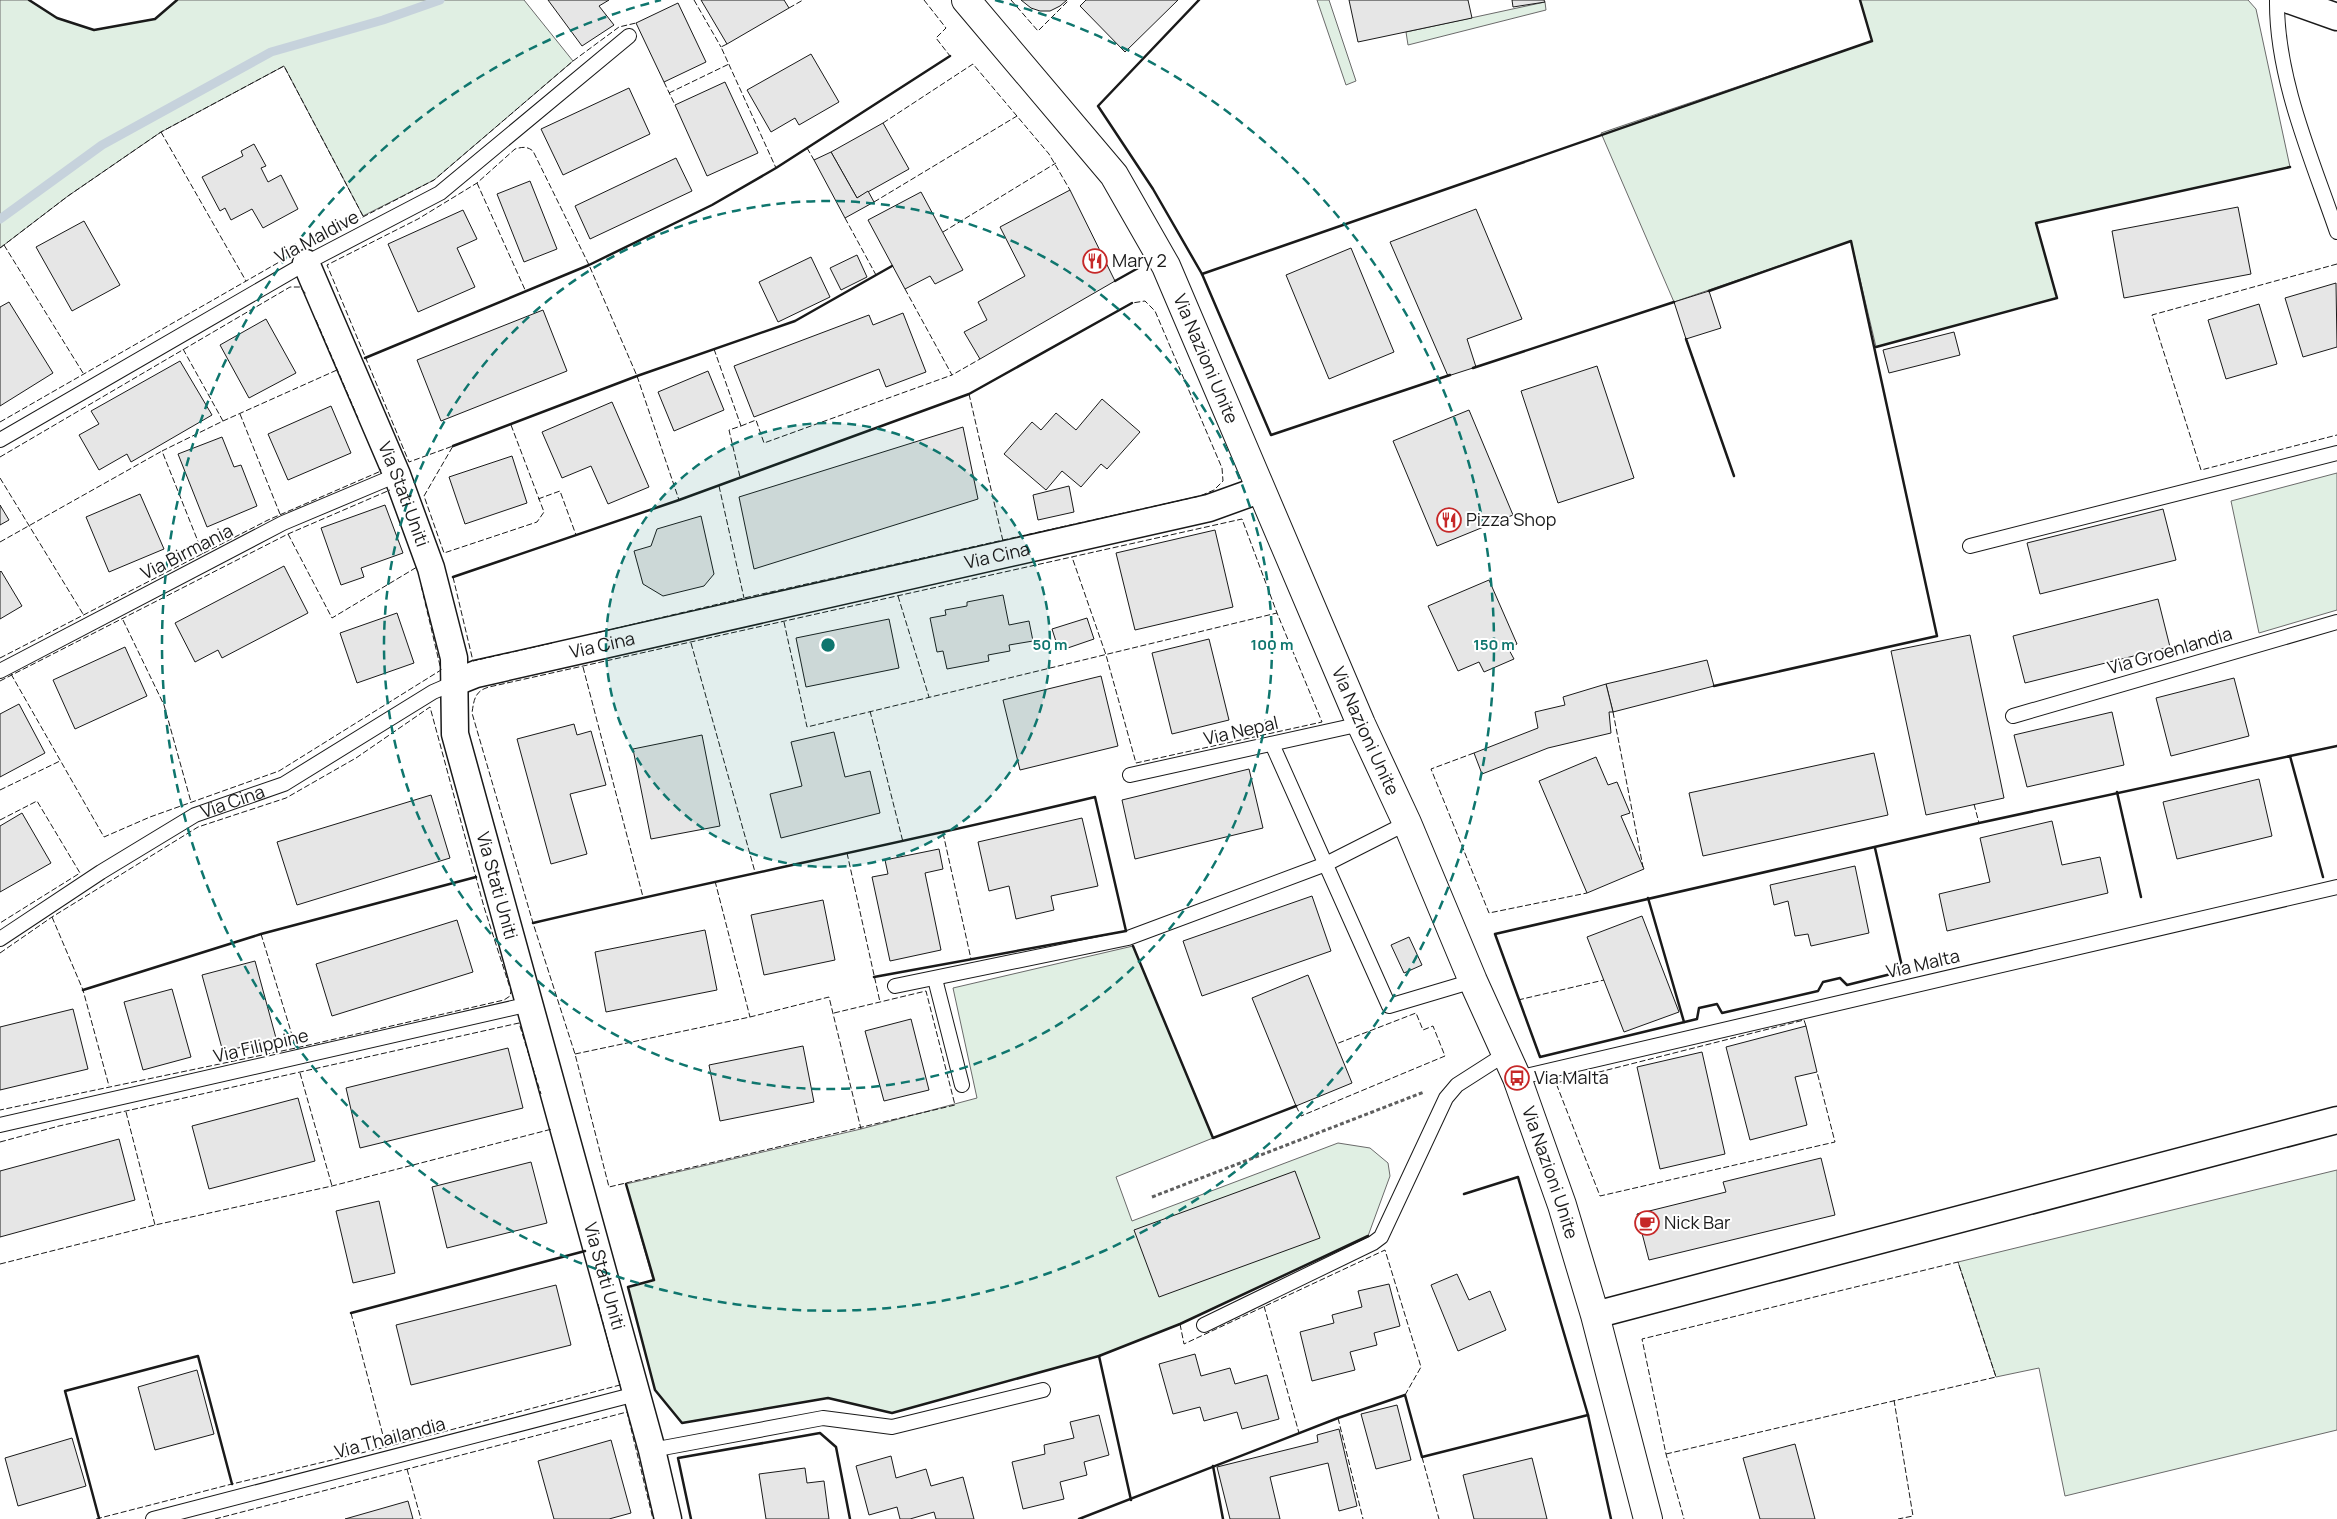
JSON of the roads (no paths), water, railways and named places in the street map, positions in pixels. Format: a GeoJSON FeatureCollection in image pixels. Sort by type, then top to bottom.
{"type":"FeatureCollection","features":[{"type":"Feature","properties":{"kind":"street","name":"Via Nazioni Unite"},"geometry":{"type":"LineString","coordinates":[[966,0],[1114,175],[1166,266],[1361,724],[1407,823],[1473,981],[1517,1078],[1562,1205],[1594,1315],[1648,1519]]}},
{"type":"Feature","properties":{"kind":"street"},"geometry":{"type":"LineString","coordinates":[[2289,0],[2337,17]]}},
{"type":"Feature","properties":{"kind":"street","name":"Via Stati Uniti"},"geometry":{"type":"LineString","coordinates":[[306,263],[397,475],[431,568],[454,658],[456,734],[652,1450],[668,1519]]}},
{"type":"Feature","properties":{"kind":"street","name":"Via Cina"},"geometry":{"type":"LineString","coordinates":[[456,682],[485,672],[1209,508],[1260,490]]}},
{"type":"Feature","properties":{"kind":"street"},"geometry":{"type":"LineString","coordinates":[[1594,1315],[2337,1120]]}},
{"type":"Feature","properties":{"kind":"lane"},"geometry":{"type":"LineString","coordinates":[[2277,0],[2279,49],[2294,104],[2337,232]]}},
{"type":"Feature","properties":{"kind":"lane","name":"Via Maldive"},"geometry":{"type":"LineString","coordinates":[[0,440],[306,263],[440,193],[629,36]]}},
{"type":"Feature","properties":{"kind":"lane"},"geometry":{"type":"LineString","coordinates":[[1970,546],[2337,453]]}},
{"type":"Feature","properties":{"kind":"lane","name":"Via Birmania"},"geometry":{"type":"LineString","coordinates":[[0,671],[283,523],[397,475]]}},
{"type":"Feature","properties":{"kind":"lane","name":"Via Groenlandia"},"geometry":{"type":"LineString","coordinates":[[2013,716],[2337,622]]}},
{"type":"Feature","properties":{"kind":"lane","name":"Via Cina"},"geometry":{"type":"LineString","coordinates":[[0,939],[101,872],[195,815],[284,784],[434,692],[456,682]]}},
{"type":"Feature","properties":{"kind":"lane","name":"Via Nepal"},"geometry":{"type":"LineString","coordinates":[[1130,775],[1361,724]]}},
{"type":"Feature","properties":{"kind":"lane"},"geometry":{"type":"LineString","coordinates":[[1272,744],[1389,1006],[1473,981]]}},
{"type":"Feature","properties":{"kind":"lane"},"geometry":{"type":"LineString","coordinates":[[895,986],[1128,938],[1326,864],[1407,823]]}},
{"type":"Feature","properties":{"kind":"lane","name":"Via Malta"},"geometry":{"type":"LineString","coordinates":[[1517,1078],[2337,887]]}},
{"type":"Feature","properties":{"kind":"lane"},"geometry":{"type":"LineString","coordinates":[[935,979],[962,1085]]}},
{"type":"Feature","properties":{"kind":"lane","name":"Via Filippine"},"geometry":{"type":"LineString","coordinates":[[0,1125],[530,1004]]}},
{"type":"Feature","properties":{"kind":"lane"},"geometry":{"type":"LineString","coordinates":[[1204,1325],[1381,1237],[1446,1098],[1457,1085],[1507,1053]]}},
{"type":"Feature","properties":{"kind":"lane"},"geometry":{"type":"LineString","coordinates":[[652,1450],[823,1418],[892,1427],[1043,1390]]}},
{"type":"Feature","properties":{"kind":"lane","name":"Via Thailandia"},"geometry":{"type":"LineString","coordinates":[[153,1519],[636,1394]]}},
{"type":"Feature","properties":{"kind":"waterway"},"geometry":{"type":"LineString","coordinates":[[0,219],[102,145],[271,52],[383,20],[440,0]]}},
{"type":"Feature","properties":{"kind":"place","name":"Mary 2"},"geometry":{"type":"Point","coordinates":[1095,261]}},
{"type":"Feature","properties":{"kind":"place","name":"Pizza Shop"},"geometry":{"type":"Point","coordinates":[1449,520]}},
{"type":"Feature","properties":{"kind":"place","name":"Via Malta"},"geometry":{"type":"Point","coordinates":[1517,1078]}},
{"type":"Feature","properties":{"kind":"place","name":"Nick Bar"},"geometry":{"type":"Point","coordinates":[1647,1223]}}]}
